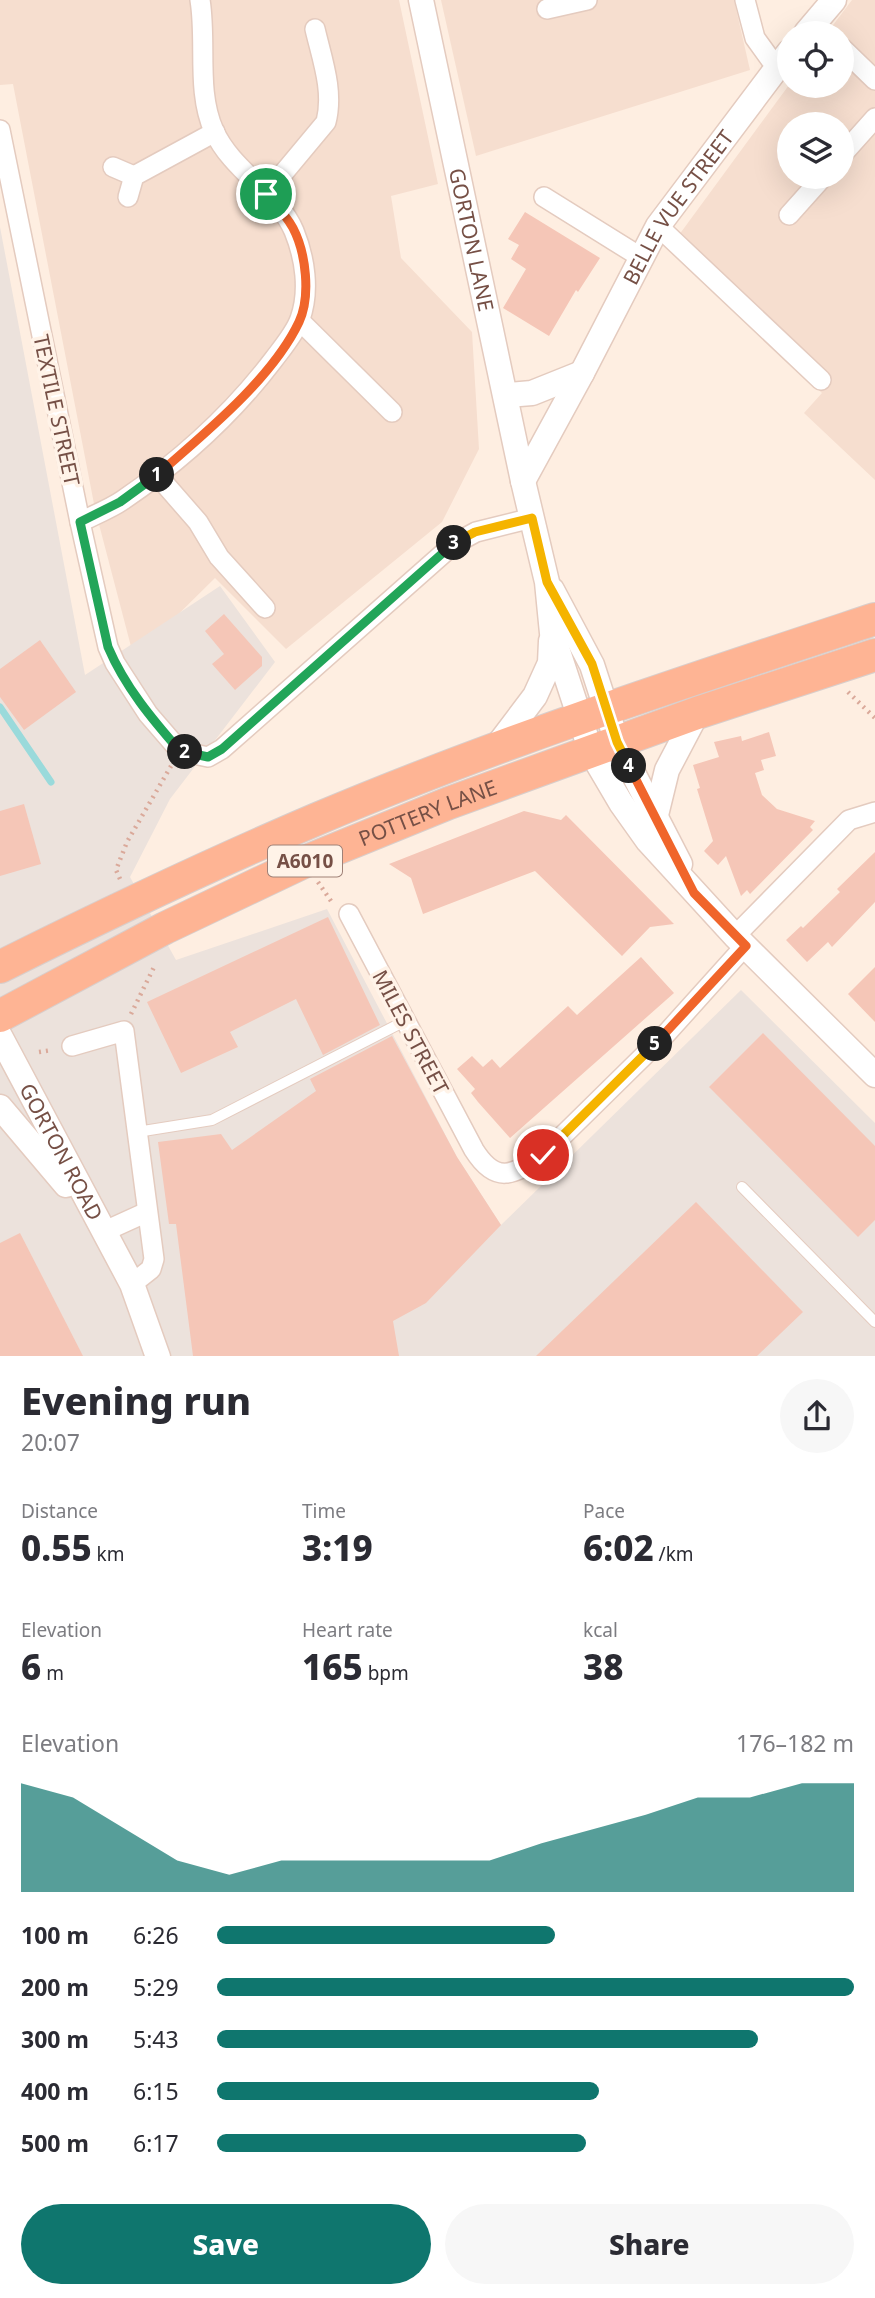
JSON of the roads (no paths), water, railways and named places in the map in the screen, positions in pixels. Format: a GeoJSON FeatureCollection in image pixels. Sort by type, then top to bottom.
{"type":"FeatureCollection","features":[{"type":"Feature","properties":{"kind":"highway","name":"POTTERY LANE"},"geometry":{"type":"LineString","coordinates":[[0,967],[131,901],[317,819],[593,713],[875,619]]}},
{"type":"Feature","properties":{"kind":"highway","name":"POTTERY LANE"},"geometry":{"type":"LineString","coordinates":[[0,1016],[148,938],[304,862],[449,803],[697,713],[875,655]]}},
{"type":"Feature","properties":{"kind":"street"},"geometry":{"type":"LineString","coordinates":[[80,522],[120,502],[157,475],[214,425],[258,380],[300,321],[305,295],[303,260],[293,228],[266,194],[239,167],[215,132],[204,98],[200,0]]}},
{"type":"Feature","properties":{"kind":"street","name":"GORTON LANE"},"geometry":{"type":"LineString","coordinates":[[421,0],[547,582]]}},
{"type":"Feature","properties":{"kind":"street"},"geometry":{"type":"LineString","coordinates":[[547,9],[587,0]]}},
{"type":"Feature","properties":{"kind":"street"},"geometry":{"type":"LineString","coordinates":[[745,0],[755,38],[777,55]]}},
{"type":"Feature","properties":{"kind":"street"},"geometry":{"type":"LineString","coordinates":[[821,21],[834,0]]}},
{"type":"Feature","properties":{"kind":"street"},"geometry":{"type":"LineString","coordinates":[[266,194],[326,122],[329,89],[315,29]]}},
{"type":"Feature","properties":{"kind":"street"},"geometry":{"type":"LineString","coordinates":[[854,60],[875,80]]}},
{"type":"Feature","properties":{"kind":"street","name":"BELLE VUE STREET"},"geometry":{"type":"LineString","coordinates":[[523,481],[658,226],[777,68]]}},
{"type":"Feature","properties":{"kind":"street"},"geometry":{"type":"LineString","coordinates":[[854,142],[875,118]]}},
{"type":"Feature","properties":{"kind":"street","name":"TEXTILE STREET"},"geometry":{"type":"LineString","coordinates":[[0,130],[108,647],[115,663],[148,714],[180,751],[208,757],[222,749],[454,544],[475,532],[532,518]]}},
{"type":"Feature","properties":{"kind":"street"},"geometry":{"type":"LineString","coordinates":[[128,197],[134,176],[215,132]]}},
{"type":"Feature","properties":{"kind":"street"},"geometry":{"type":"LineString","coordinates":[[113,167],[134,176]]}},
{"type":"Feature","properties":{"kind":"street"},"geometry":{"type":"LineString","coordinates":[[789,215],[812,189]]}},
{"type":"Feature","properties":{"kind":"street"},"geometry":{"type":"LineString","coordinates":[[544,197],[642,258]]}},
{"type":"Feature","properties":{"kind":"street"},"geometry":{"type":"LineString","coordinates":[[658,226],[821,380]]}},
{"type":"Feature","properties":{"kind":"street"},"geometry":{"type":"LineString","coordinates":[[300,321],[392,412]]}},
{"type":"Feature","properties":{"kind":"street"},"geometry":{"type":"LineString","coordinates":[[506,395],[532,393],[582,373]]}},
{"type":"Feature","properties":{"kind":"street"},"geometry":{"type":"LineString","coordinates":[[157,475],[198,522],[219,557],[265,608]]}},
{"type":"Feature","properties":{"kind":"street"},"geometry":{"type":"LineString","coordinates":[[495,749],[536,696],[550,663],[552,633],[547,582]]}},
{"type":"Feature","properties":{"kind":"street"},"geometry":{"type":"LineString","coordinates":[[547,582],[592,664],[593,713]]}},
{"type":"Feature","properties":{"kind":"street"},"geometry":{"type":"LineString","coordinates":[[552,633],[593,713],[621,803],[648,841],[740,941],[875,1075]]}},
{"type":"Feature","properties":{"kind":"street"},"geometry":{"type":"LineString","coordinates":[[656,815],[667,770],[697,713]]}},
{"type":"Feature","properties":{"kind":"street"},"geometry":{"type":"LineString","coordinates":[[604,747],[656,815],[694,893]]}},
{"type":"Feature","properties":{"kind":"street"},"geometry":{"type":"LineString","coordinates":[[740,941],[849,820],[875,812]]}},
{"type":"Feature","properties":{"kind":"street","name":"MILES STREET"},"geometry":{"type":"LineString","coordinates":[[349,914],[474,1150],[487,1167],[508,1174],[543,1155],[664,1035],[740,941]]}},
{"type":"Feature","properties":{"kind":"street"},"geometry":{"type":"LineString","coordinates":[[72,1046],[124,1031],[154,1258],[151,1269],[132,1284]]}},
{"type":"Feature","properties":{"kind":"street","name":"GORTON ROAD"},"geometry":{"type":"LineString","coordinates":[[0,1036],[132,1284],[158,1356]]}},
{"type":"Feature","properties":{"kind":"street","name":"GORTON ROAD"},"geometry":{"type":"LineString","coordinates":[[2,1110],[48,1161],[103,1232]]}},
{"type":"Feature","properties":{"kind":"street"},"geometry":{"type":"LineString","coordinates":[[103,1232],[147,1212]]}},
{"type":"Feature","properties":{"kind":"lane"},"geometry":{"type":"LineString","coordinates":[[137,1132],[212,1120],[405,1021]]}},
{"type":"Feature","properties":{"kind":"lane"},"geometry":{"type":"LineString","coordinates":[[742,1187],[875,1322]]}},
{"type":"Feature","properties":{"kind":"waterway"},"geometry":{"type":"LineString","coordinates":[[0,707],[51,782]]}}]}
